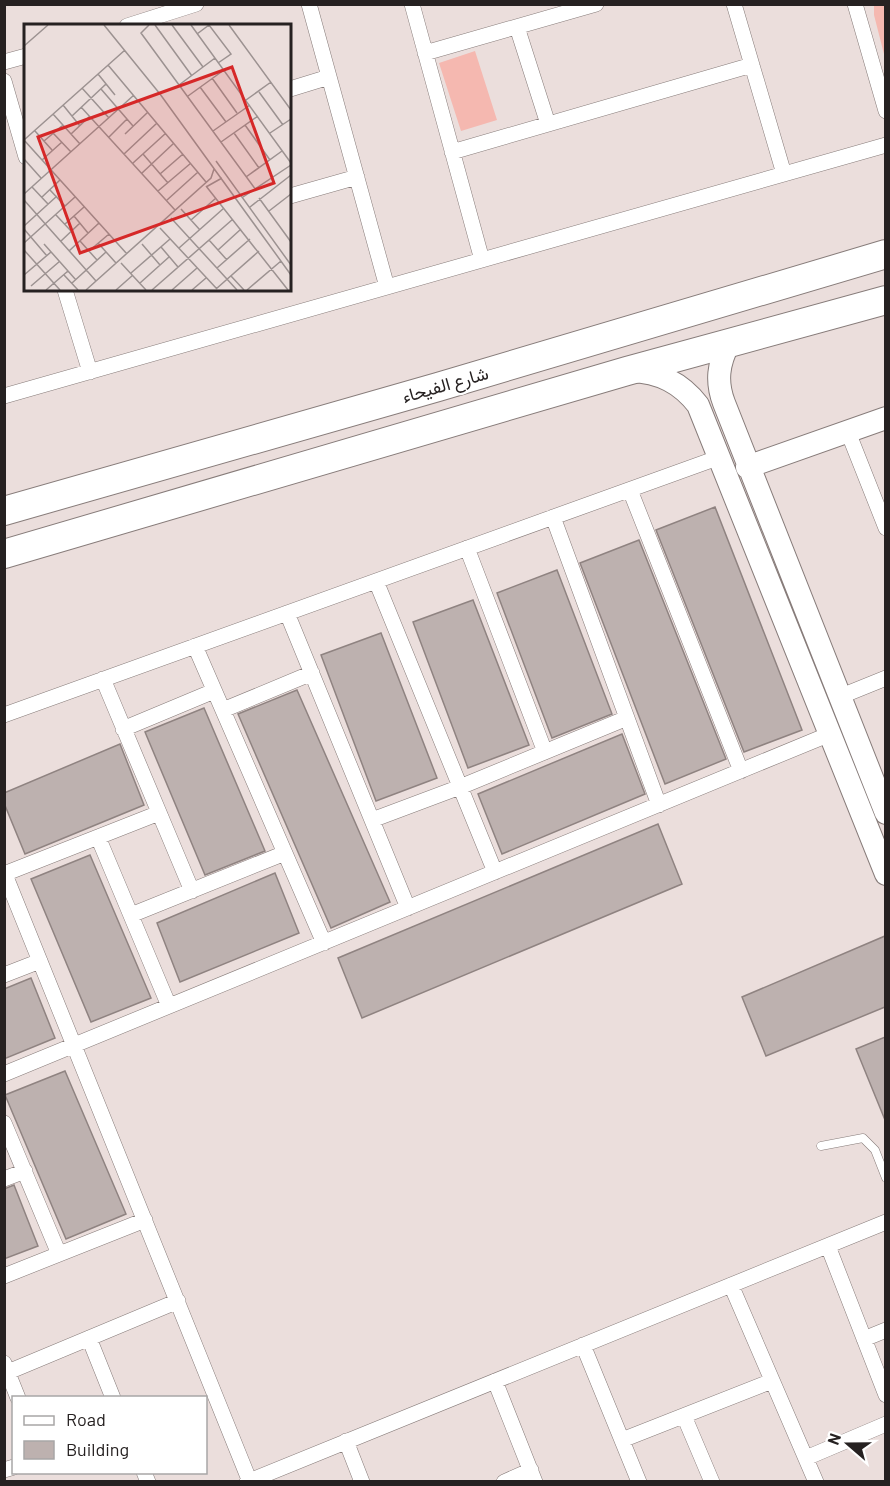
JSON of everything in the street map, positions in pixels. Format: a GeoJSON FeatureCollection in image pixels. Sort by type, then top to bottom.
{"type":"FeatureCollection","features":[{"type":"Feature","properties":{"kind":"highway","name":"شارع الفيحاء"},"geometry":{"type":"LineString","coordinates":[[4,511],[438,387],[885,254]]}},
{"type":"Feature","properties":{"kind":"highway"},"geometry":{"type":"LineString","coordinates":[[4,554],[627,371],[885,300]]}},
{"type":"Feature","properties":{"kind":"highway"},"geometry":{"type":"LineString","coordinates":[[438,387],[448,423]]}},
{"type":"Feature","properties":{"kind":"street"},"geometry":{"type":"LineString","coordinates":[[132,24],[196,4]]}},
{"type":"Feature","properties":{"kind":"street"},"geometry":{"type":"LineString","coordinates":[[309,4],[387,287]]}},
{"type":"Feature","properties":{"kind":"street"},"geometry":{"type":"LineString","coordinates":[[412,4],[482,260]]}},
{"type":"Feature","properties":{"kind":"street"},"geometry":{"type":"LineString","coordinates":[[425,53],[596,4]]}},
{"type":"Feature","properties":{"kind":"street"},"geometry":{"type":"LineString","coordinates":[[734,4],[784,174]]}},
{"type":"Feature","properties":{"kind":"street"},"geometry":{"type":"LineString","coordinates":[[855,4],[885,111]]}},
{"type":"Feature","properties":{"kind":"street"},"geometry":{"type":"LineString","coordinates":[[517,27],[548,124]]}},
{"type":"Feature","properties":{"kind":"street"},"geometry":{"type":"LineString","coordinates":[[4,63],[24,57]]}},
{"type":"Feature","properties":{"kind":"street"},"geometry":{"type":"LineString","coordinates":[[452,152],[752,65]]}},
{"type":"Feature","properties":{"kind":"street"},"geometry":{"type":"LineString","coordinates":[[291,89],[329,77]]}},
{"type":"Feature","properties":{"kind":"street"},"geometry":{"type":"LineString","coordinates":[[4,81],[24,149]]}},
{"type":"Feature","properties":{"kind":"street"},"geometry":{"type":"LineString","coordinates":[[4,396],[885,145]]}},
{"type":"Feature","properties":{"kind":"street"},"geometry":{"type":"LineString","coordinates":[[291,196],[357,177]]}},
{"type":"Feature","properties":{"kind":"street"},"geometry":{"type":"LineString","coordinates":[[65,291],[90,372]]}},
{"type":"Feature","properties":{"kind":"street"},"geometry":{"type":"LineString","coordinates":[[729,344],[719,367],[720,392],[798,625],[830,735],[885,874]]}},
{"type":"Feature","properties":{"kind":"street"},"geometry":{"type":"LineString","coordinates":[[627,371],[662,376],[682,388],[698,405],[798,625],[839,697],[880,783],[885,813]]}},
{"type":"Feature","properties":{"kind":"street"},"geometry":{"type":"LineString","coordinates":[[747,467],[885,418]]}},
{"type":"Feature","properties":{"kind":"street"},"geometry":{"type":"LineString","coordinates":[[848,432],[885,528]]}},
{"type":"Feature","properties":{"kind":"street"},"geometry":{"type":"LineString","coordinates":[[4,715],[720,457]]}},
{"type":"Feature","properties":{"kind":"street"},"geometry":{"type":"LineString","coordinates":[[630,490],[741,771]]}},
{"type":"Feature","properties":{"kind":"street"},"geometry":{"type":"LineString","coordinates":[[553,517],[659,805]]}},
{"type":"Feature","properties":{"kind":"street"},"geometry":{"type":"LineString","coordinates":[[467,548],[545,752]]}},
{"type":"Feature","properties":{"kind":"street"},"geometry":{"type":"LineString","coordinates":[[376,581],[495,872]]}},
{"type":"Feature","properties":{"kind":"street"},"geometry":{"type":"LineString","coordinates":[[287,613],[408,908]]}},
{"type":"Feature","properties":{"kind":"street"},"geometry":{"type":"LineString","coordinates":[[195,646],[324,942]]}},
{"type":"Feature","properties":{"kind":"street"},"geometry":{"type":"LineString","coordinates":[[223,710],[312,673]]}},
{"type":"Feature","properties":{"kind":"street"},"geometry":{"type":"LineString","coordinates":[[839,697],[885,678]]}},
{"type":"Feature","properties":{"kind":"street"},"geometry":{"type":"LineString","coordinates":[[103,679],[192,891]]}},
{"type":"Feature","properties":{"kind":"street"},"geometry":{"type":"LineString","coordinates":[[123,729],[214,691]]}},
{"type":"Feature","properties":{"kind":"street"},"geometry":{"type":"LineString","coordinates":[[372,820],[460,787],[627,718]]}},
{"type":"Feature","properties":{"kind":"street"},"geometry":{"type":"LineString","coordinates":[[4,1074],[830,735]]}},
{"type":"Feature","properties":{"kind":"street"},"geometry":{"type":"LineString","coordinates":[[159,813],[5,873],[249,1481],[885,1222]]}},
{"type":"Feature","properties":{"kind":"street"},"geometry":{"type":"LineString","coordinates":[[98,837],[170,1006]]}},
{"type":"Feature","properties":{"kind":"street"},"geometry":{"type":"LineString","coordinates":[[131,915],[285,853]]}},
{"type":"Feature","properties":{"kind":"street"},"geometry":{"type":"LineString","coordinates":[[4,975],[40,961]]}},
{"type":"Feature","properties":{"kind":"street"},"geometry":{"type":"LineString","coordinates":[[4,1123],[59,1254]]}},
{"type":"Feature","properties":{"kind":"street"},"geometry":{"type":"LineString","coordinates":[[4,1179],[25,1171]]}},
{"type":"Feature","properties":{"kind":"street"},"geometry":{"type":"LineString","coordinates":[[4,1276],[145,1220]]}},
{"type":"Feature","properties":{"kind":"street"},"geometry":{"type":"LineString","coordinates":[[828,1246],[885,1395]]}},
{"type":"Feature","properties":{"kind":"street"},"geometry":{"type":"LineString","coordinates":[[731,1285],[816,1482]]}},
{"type":"Feature","properties":{"kind":"street"},"geometry":{"type":"LineString","coordinates":[[17,1396],[6,1368],[89,1338],[178,1301]]}},
{"type":"Feature","properties":{"kind":"street"},"geometry":{"type":"LineString","coordinates":[[864,1339],[885,1330]]}},
{"type":"Feature","properties":{"kind":"street"},"geometry":{"type":"LineString","coordinates":[[89,1338],[112,1396]]}},
{"type":"Feature","properties":{"kind":"street"},"geometry":{"type":"LineString","coordinates":[[583,1345],[639,1482]]}},
{"type":"Feature","properties":{"kind":"street"},"geometry":{"type":"LineString","coordinates":[[495,1381],[533,1476],[504,1482]]}},
{"type":"Feature","properties":{"kind":"street"},"geometry":{"type":"LineString","coordinates":[[622,1440],[772,1381]]}},
{"type":"Feature","properties":{"kind":"street"},"geometry":{"type":"LineString","coordinates":[[684,1416],[712,1482]]}},
{"type":"Feature","properties":{"kind":"street"},"geometry":{"type":"LineString","coordinates":[[806,1458],[885,1424]]}},
{"type":"Feature","properties":{"kind":"street"},"geometry":{"type":"LineString","coordinates":[[346,1441],[362,1482]]}},
{"type":"Feature","properties":{"kind":"lane"},"geometry":{"type":"LineString","coordinates":[[821,1146],[863,1138],[875,1150],[885,1178]]}},
{"type":"Feature","properties":{"kind":"shaded area"},"geometry":{"type":"Polygon","coordinates":[[[874,5],[885,5],[885,58],[874,15],[874,5]]]}},
{"type":"Feature","properties":{"kind":"shaded area"},"geometry":{"type":"Polygon","coordinates":[[[475,51],[497,120],[461,131],[439,63],[475,51]]]}},
{"type":"Feature","properties":{"kind":"building"},"geometry":{"type":"Polygon","coordinates":[[[715,507],[802,730],[744,752],[656,530],[715,507]]]}},
{"type":"Feature","properties":{"kind":"building"},"geometry":{"type":"Polygon","coordinates":[[[639,540],[726,759],[665,784],[580,563],[639,540]]]}},
{"type":"Feature","properties":{"kind":"building"},"geometry":{"type":"Polygon","coordinates":[[[557,570],[612,714],[552,738],[497,593],[557,570]]]}},
{"type":"Feature","properties":{"kind":"building"},"geometry":{"type":"Polygon","coordinates":[[[473,600],[529,745],[468,768],[413,622],[473,600]]]}},
{"type":"Feature","properties":{"kind":"building"},"geometry":{"type":"Polygon","coordinates":[[[381,633],[437,778],[376,801],[321,655],[381,633]]]}},
{"type":"Feature","properties":{"kind":"building"},"geometry":{"type":"Polygon","coordinates":[[[297,690],[390,902],[331,928],[238,714],[297,690]]]}},
{"type":"Feature","properties":{"kind":"building"},"geometry":{"type":"Polygon","coordinates":[[[204,708],[265,851],[205,875],[145,732],[204,708]]]}},
{"type":"Feature","properties":{"kind":"building"},"geometry":{"type":"Polygon","coordinates":[[[622,734],[645,794],[502,854],[478,794],[622,734]]]}},
{"type":"Feature","properties":{"kind":"building"},"geometry":{"type":"Polygon","coordinates":[[[120,744],[144,805],[25,854],[4,803],[4,793],[120,744]]]}},
{"type":"Feature","properties":{"kind":"building"},"geometry":{"type":"Polygon","coordinates":[[[658,824],[682,884],[362,1018],[338,958],[658,824]]]}},
{"type":"Feature","properties":{"kind":"building"},"geometry":{"type":"Polygon","coordinates":[[[90,855],[151,998],[91,1022],[31,879],[90,855]]]}},
{"type":"Feature","properties":{"kind":"building"},"geometry":{"type":"Polygon","coordinates":[[[275,873],[299,933],[180,982],[157,923],[275,873]]]}},
{"type":"Feature","properties":{"kind":"building"},"geometry":{"type":"Polygon","coordinates":[[[885,936],[885,1007],[766,1056],[742,997],[885,936]]]}},
{"type":"Feature","properties":{"kind":"building"},"geometry":{"type":"Polygon","coordinates":[[[31,978],[55,1038],[4,1059],[4,989],[31,978]]]}},
{"type":"Feature","properties":{"kind":"building"},"geometry":{"type":"Polygon","coordinates":[[[885,1037],[885,1120],[856,1049],[885,1037]]]}},
{"type":"Feature","properties":{"kind":"building"},"geometry":{"type":"Polygon","coordinates":[[[65,1071],[126,1214],[66,1239],[5,1095],[65,1071]]]}},
{"type":"Feature","properties":{"kind":"building"},"geometry":{"type":"Polygon","coordinates":[[[14,1185],[38,1246],[4,1259],[4,1189],[14,1185]]]}}]}
